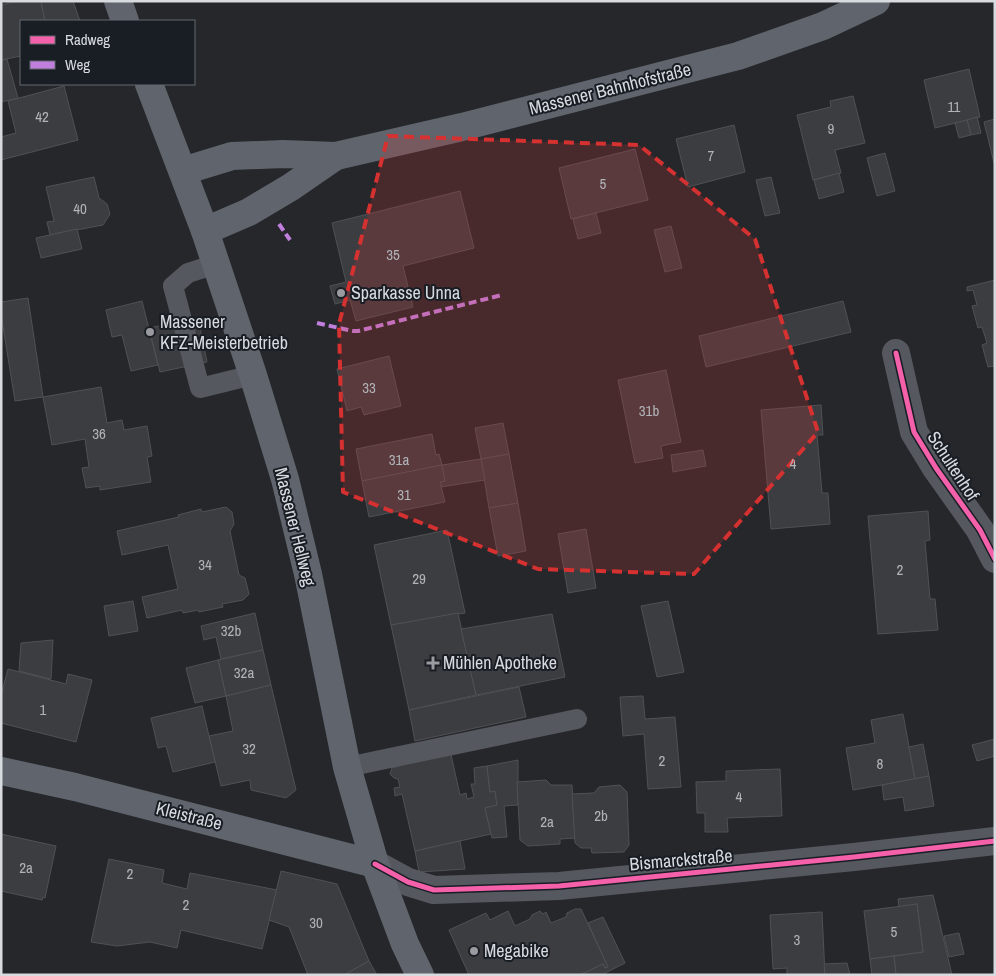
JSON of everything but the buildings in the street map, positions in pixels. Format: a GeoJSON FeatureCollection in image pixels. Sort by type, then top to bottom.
{"type":"FeatureCollection","features":[{"type":"Feature","properties":{"kind":"main road"},"geometry":{"type":"LineString","coordinates":[[118,1],[125,20]]}},
{"type":"Feature","properties":{"kind":"main road","name":"Massener Bahnhofstraße"},"geometry":{"type":"LineString","coordinates":[[183,171],[232,156],[283,154],[336,156],[462,127],[732,58],[823,26],[876,1]]}},
{"type":"Feature","properties":{"kind":"main road","name":"Massener Hellweg"},"geometry":{"type":"LineString","coordinates":[[149,85],[205,230],[253,375],[285,480],[306,564],[347,767],[375,864],[405,944],[420,975]]}},
{"type":"Feature","properties":{"kind":"main road","name":"Massener Bahnhofstraße"},"geometry":{"type":"LineString","coordinates":[[205,230],[249,212],[291,187],[336,156]]}},
{"type":"Feature","properties":{"kind":"main road","name":"Kleistraße"},"geometry":{"type":"LineString","coordinates":[[1,771],[75,787],[375,864]]}},
{"type":"Feature","properties":{"kind":"street","name":"Schultenhof"},"geometry":{"type":"LineString","coordinates":[[896,352],[914,432],[936,468],[980,530],[995,559]]}},
{"type":"Feature","properties":{"kind":"street","name":"Bismarckstraße"},"geometry":{"type":"LineString","coordinates":[[375,864],[408,882],[434,890],[559,886],[995,841]]}},
{"type":"Feature","properties":{"kind":"lane"},"geometry":{"type":"LineString","coordinates":[[216,264],[188,273],[174,286],[200,388],[253,375]]}},
{"type":"Feature","properties":{"kind":"lane"},"geometry":{"type":"LineString","coordinates":[[347,767],[577,719]]}},
{"type":"Feature","properties":{"kind":"highlighted area"},"geometry":{"type":"Polygon","coordinates":[[[388,136],[639,145],[755,239],[818,432],[694,574],[538,569],[343,492],[339,324],[388,136]]]}},
{"type":"Feature","properties":{"kind":"marked path"},"geometry":{"type":"LineString","coordinates":[[279,224],[290,240]]}},
{"type":"Feature","properties":{"kind":"marked path"},"geometry":{"type":"LineString","coordinates":[[317,323],[358,331],[502,295]]}},
{"type":"Feature","properties":{"kind":"cycle path"},"geometry":{"type":"LineString","coordinates":[[896,353],[914,432],[936,468],[980,530],[995,559]]}},
{"type":"Feature","properties":{"kind":"cycle path"},"geometry":{"type":"LineString","coordinates":[[375,864],[408,882],[434,890],[559,886],[995,841]]}},
{"type":"Feature","properties":{"kind":"place","name":"Sparkasse Unna"},"geometry":{"type":"Point","coordinates":[341,293]}},
{"type":"Feature","properties":{"kind":"place","name":"Massener KFZ-Meisterbetrieb"},"geometry":{"type":"Point","coordinates":[150,332]}},
{"type":"Feature","properties":{"kind":"place","name":"Mühlen Apotheke"},"geometry":{"type":"Point","coordinates":[433,663]}},
{"type":"Feature","properties":{"kind":"place","name":"Megabike"},"geometry":{"type":"Point","coordinates":[474,951]}}]}
